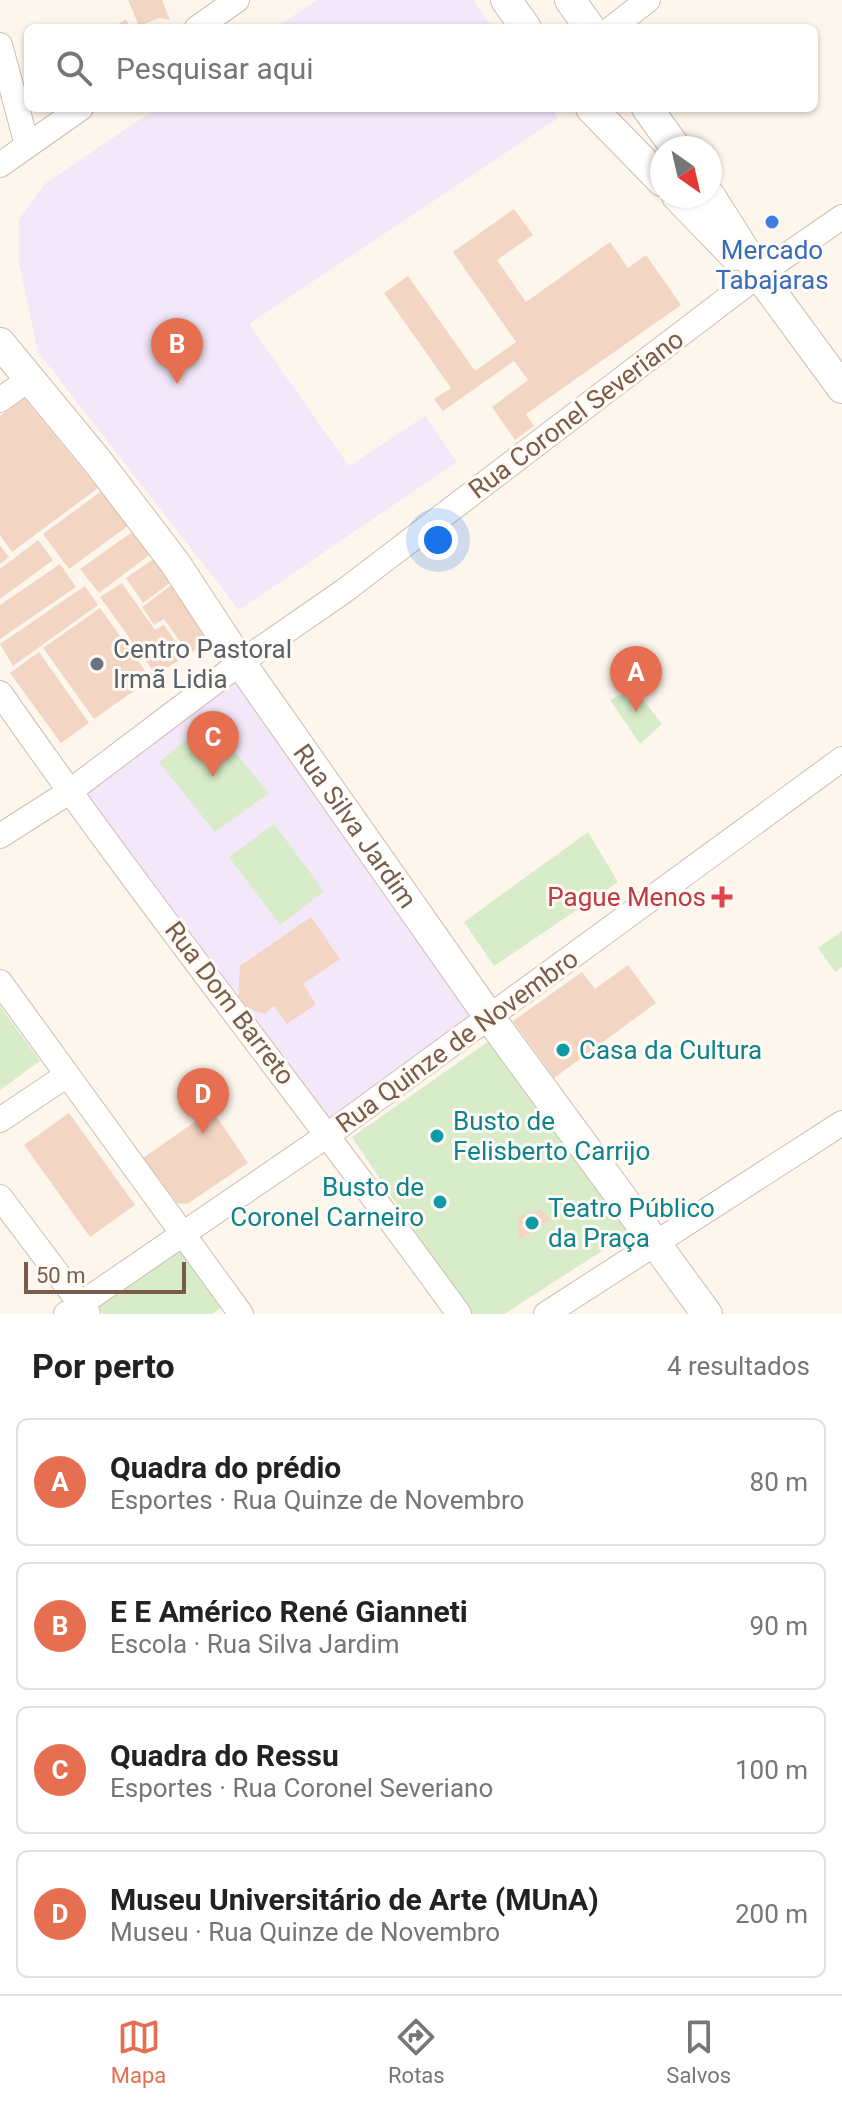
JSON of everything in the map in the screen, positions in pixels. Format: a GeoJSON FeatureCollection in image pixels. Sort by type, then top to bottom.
{"type":"FeatureCollection","features":[{"type":"Feature","properties":{"kind":"street"},"geometry":{"type":"LineString","coordinates":[[203,24],[237,0]]}},
{"type":"Feature","properties":{"kind":"street"},"geometry":{"type":"LineString","coordinates":[[506,0],[523,24]]}},
{"type":"Feature","properties":{"kind":"street"},"geometry":{"type":"LineString","coordinates":[[570,0],[587,24]]}},
{"type":"Feature","properties":{"kind":"street"},"geometry":{"type":"LineString","coordinates":[[617,24],[648,0]]}},
{"type":"Feature","properties":{"kind":"street"},"geometry":{"type":"LineString","coordinates":[[0,45],[27,145]]}},
{"type":"Feature","properties":{"kind":"street"},"geometry":{"type":"LineString","coordinates":[[0,165],[75,112]]}},
{"type":"Feature","properties":{"kind":"street"},"geometry":{"type":"LineString","coordinates":[[595,112],[650,169]]}},
{"type":"Feature","properties":{"kind":"street"},"geometry":{"type":"LineString","coordinates":[[650,112],[667,136]]}},
{"type":"Feature","properties":{"kind":"street"},"geometry":{"type":"LineString","coordinates":[[689,208],[761,277]]}},
{"type":"Feature","properties":{"kind":"street"},"geometry":{"type":"LineString","coordinates":[[718,208],[761,277],[842,388]]}},
{"type":"Feature","properties":{"kind":"street","name":"Rua Coronel Severiano"},"geometry":{"type":"LineString","coordinates":[[0,836],[69,792],[240,663],[344,591],[842,217]]}},
{"type":"Feature","properties":{"kind":"street","name":"Rua Silva Jardim"},"geometry":{"type":"LineString","coordinates":[[0,343],[98,462],[175,563],[240,663],[490,1018],[658,1243],[707,1314]]}},
{"type":"Feature","properties":{"kind":"street"},"geometry":{"type":"LineString","coordinates":[[0,400],[29,379]]}},
{"type":"Feature","properties":{"kind":"street","name":"Rua Dom Barreto"},"geometry":{"type":"LineString","coordinates":[[0,693],[69,792],[329,1134],[459,1314]]}},
{"type":"Feature","properties":{"kind":"street","name":"Rua Quinze de Novembro"},"geometry":{"type":"LineString","coordinates":[[78,1311],[490,1018],[842,759]]}},
{"type":"Feature","properties":{"kind":"street"},"geometry":{"type":"LineString","coordinates":[[0,982],[184,1235],[235,1312]]}},
{"type":"Feature","properties":{"kind":"street"},"geometry":{"type":"LineString","coordinates":[[0,1120],[67,1075]]}},
{"type":"Feature","properties":{"kind":"street"},"geometry":{"type":"LineString","coordinates":[[546,1314],[842,1123]]}},
{"type":"Feature","properties":{"kind":"street"},"geometry":{"type":"LineString","coordinates":[[0,1197],[78,1311]]}},
{"type":"Feature","properties":{"kind":"shaded area"},"geometry":{"type":"Polygon","coordinates":[[[317,0],[473,0],[490,24],[281,24],[317,0]]]}},
{"type":"Feature","properties":{"kind":"shaded area"},"geometry":{"type":"Polygon","coordinates":[[[151,112],[554,112],[558,118],[249,324],[349,466],[425,416],[457,462],[239,610],[38,352],[19,263],[19,219],[46,183],[151,112]]]}},
{"type":"Feature","properties":{"kind":"shaded area"},"geometry":{"type":"Polygon","coordinates":[[[240,675],[479,1014],[329,1124],[81,793],[240,675]]]}},
{"type":"Feature","properties":{"kind":"green space"},"geometry":{"type":"Polygon","coordinates":[[[634,688],[662,724],[640,744],[610,700],[634,688]]]}},
{"type":"Feature","properties":{"kind":"green space"},"geometry":{"type":"Polygon","coordinates":[[[209,721],[269,793],[215,832],[159,762],[209,721]]]}},
{"type":"Feature","properties":{"kind":"green space"},"geometry":{"type":"Polygon","coordinates":[[[274,824],[324,891],[280,925],[229,857],[274,824]]]}},
{"type":"Feature","properties":{"kind":"green space"},"geometry":{"type":"Polygon","coordinates":[[[588,832],[618,882],[494,966],[464,922],[588,832]]]}},
{"type":"Feature","properties":{"kind":"green space"},"geometry":{"type":"Polygon","coordinates":[[[842,931],[842,967],[835,972],[818,948],[842,931]]]}},
{"type":"Feature","properties":{"kind":"green space"},"geometry":{"type":"Polygon","coordinates":[[[0,1006],[40,1061],[0,1090],[0,1006]]]}},
{"type":"Feature","properties":{"kind":"green space"},"geometry":{"type":"Polygon","coordinates":[[[489,1041],[630,1233],[504,1314],[470,1314],[352,1137],[489,1041]]]}},
{"type":"Feature","properties":{"kind":"green space"},"geometry":{"type":"Polygon","coordinates":[[[183,1243],[225,1305],[212,1314],[103,1314],[96,1303],[183,1243]]]}},
{"type":"Feature","properties":{"kind":"building"},"geometry":{"type":"Polygon","coordinates":[[[128,0],[162,0],[170,20],[159,18],[138,24],[128,0]]]}},
{"type":"Feature","properties":{"kind":"building"},"geometry":{"type":"Polygon","coordinates":[[[514,209],[533,235],[497,260],[526,302],[610,242],[628,268],[646,255],[681,305],[526,414],[534,426],[515,440],[492,407],[528,380],[514,361],[443,411],[434,399],[451,388],[384,293],[408,276],[475,371],[516,342],[453,252],[514,209]]]}},
{"type":"Feature","properties":{"kind":"building"},"geometry":{"type":"Polygon","coordinates":[[[24,398],[98,488],[12,552],[0,535],[0,416],[24,398]]]}},
{"type":"Feature","properties":{"kind":"building"},"geometry":{"type":"Polygon","coordinates":[[[103,490],[129,525],[69,569],[43,534],[103,490]]]}},
{"type":"Feature","properties":{"kind":"building"},"geometry":{"type":"Polygon","coordinates":[[[135,530],[152,553],[99,593],[80,569],[135,530]]]}},
{"type":"Feature","properties":{"kind":"building"},"geometry":{"type":"Polygon","coordinates":[[[38,540],[53,560],[0,599],[0,569],[38,540]]]}},
{"type":"Feature","properties":{"kind":"building"},"geometry":{"type":"Polygon","coordinates":[[[0,545],[9,557],[0,564],[0,545]]]}},
{"type":"Feature","properties":{"kind":"building"},"geometry":{"type":"Polygon","coordinates":[[[158,556],[174,580],[143,603],[126,578],[158,556]]]}},
{"type":"Feature","properties":{"kind":"building"},"geometry":{"type":"Polygon","coordinates":[[[60,564],[76,587],[0,639],[0,605],[60,564]]]}},
{"type":"Feature","properties":{"kind":"building"},"geometry":{"type":"Polygon","coordinates":[[[177,581],[216,634],[189,654],[164,619],[154,625],[142,607],[177,581]]]}},
{"type":"Feature","properties":{"kind":"building"},"geometry":{"type":"Polygon","coordinates":[[[122,583],[155,630],[164,625],[185,656],[156,675],[100,597],[122,583]]]}},
{"type":"Feature","properties":{"kind":"building"},"geometry":{"type":"Polygon","coordinates":[[[85,586],[98,605],[13,666],[0,644],[85,586]]]}},
{"type":"Feature","properties":{"kind":"building","name":"Centro Pastoral Irmã Lidia"},"geometry":{"type":"Polygon","coordinates":[[[100,608],[151,679],[94,719],[43,648],[100,608]]]}},
{"type":"Feature","properties":{"kind":"building"},"geometry":{"type":"Polygon","coordinates":[[[39,652],[89,723],[61,743],[10,673],[39,652]]]}},
{"type":"Feature","properties":{"kind":"building"},"geometry":{"type":"Polygon","coordinates":[[[311,917],[340,959],[303,984],[316,1004],[287,1024],[274,1006],[264,1014],[238,1004],[240,966],[311,917]]]}},
{"type":"Feature","properties":{"kind":"building","name":"Casa da Cultura"},"geometry":{"type":"Polygon","coordinates":[[[628,965],[656,1003],[554,1078],[513,1021],[582,972],[595,989],[628,965]]]}},
{"type":"Feature","properties":{"kind":"building"},"geometry":{"type":"Polygon","coordinates":[[[212,1110],[248,1163],[187,1204],[177,1203],[143,1158],[212,1110]]]}},
{"type":"Feature","properties":{"kind":"building"},"geometry":{"type":"Polygon","coordinates":[[[69,1113],[135,1205],[90,1237],[24,1145],[69,1113]]]}},
{"type":"Feature","properties":{"kind":"building","name":"Teatro Público da Praça"},"geometry":{"type":"Polygon","coordinates":[[[541,1209],[551,1220],[519,1240],[517,1218],[541,1209]]]}},
{"type":"Feature","properties":{"kind":"place","name":"Mercado Tabajaras"},"geometry":{"type":"Point","coordinates":[772,222]}},
{"type":"Feature","properties":{"kind":"place","name":"E E Américo René Gianneti"},"geometry":{"type":"Point","coordinates":[177,384]}},
{"type":"Feature","properties":{"kind":"place","name":"Centro Pastoral Irmã Lidia"},"geometry":{"type":"Point","coordinates":[97,664]}},
{"type":"Feature","properties":{"kind":"place","name":"Quadra do prédio"},"geometry":{"type":"Point","coordinates":[636,712]}},
{"type":"Feature","properties":{"kind":"place","name":"Quadra do Ressu"},"geometry":{"type":"Point","coordinates":[213,777]}},
{"type":"Feature","properties":{"kind":"place","name":"Pague Menos"},"geometry":{"type":"Point","coordinates":[722,897]}},
{"type":"Feature","properties":{"kind":"place","name":"Casa da Cultura"},"geometry":{"type":"Point","coordinates":[563,1050]}},
{"type":"Feature","properties":{"kind":"place","name":"Museu Universitário de Arte (MUnA)"},"geometry":{"type":"Point","coordinates":[203,1134]}},
{"type":"Feature","properties":{"kind":"place","name":"Busto de Felisberto Carrijo"},"geometry":{"type":"Point","coordinates":[437,1136]}},
{"type":"Feature","properties":{"kind":"place","name":"Busto de Coronel Carneiro"},"geometry":{"type":"Point","coordinates":[440,1202]}},
{"type":"Feature","properties":{"kind":"place","name":"Teatro Público da Praça"},"geometry":{"type":"Point","coordinates":[532,1223]}}]}
